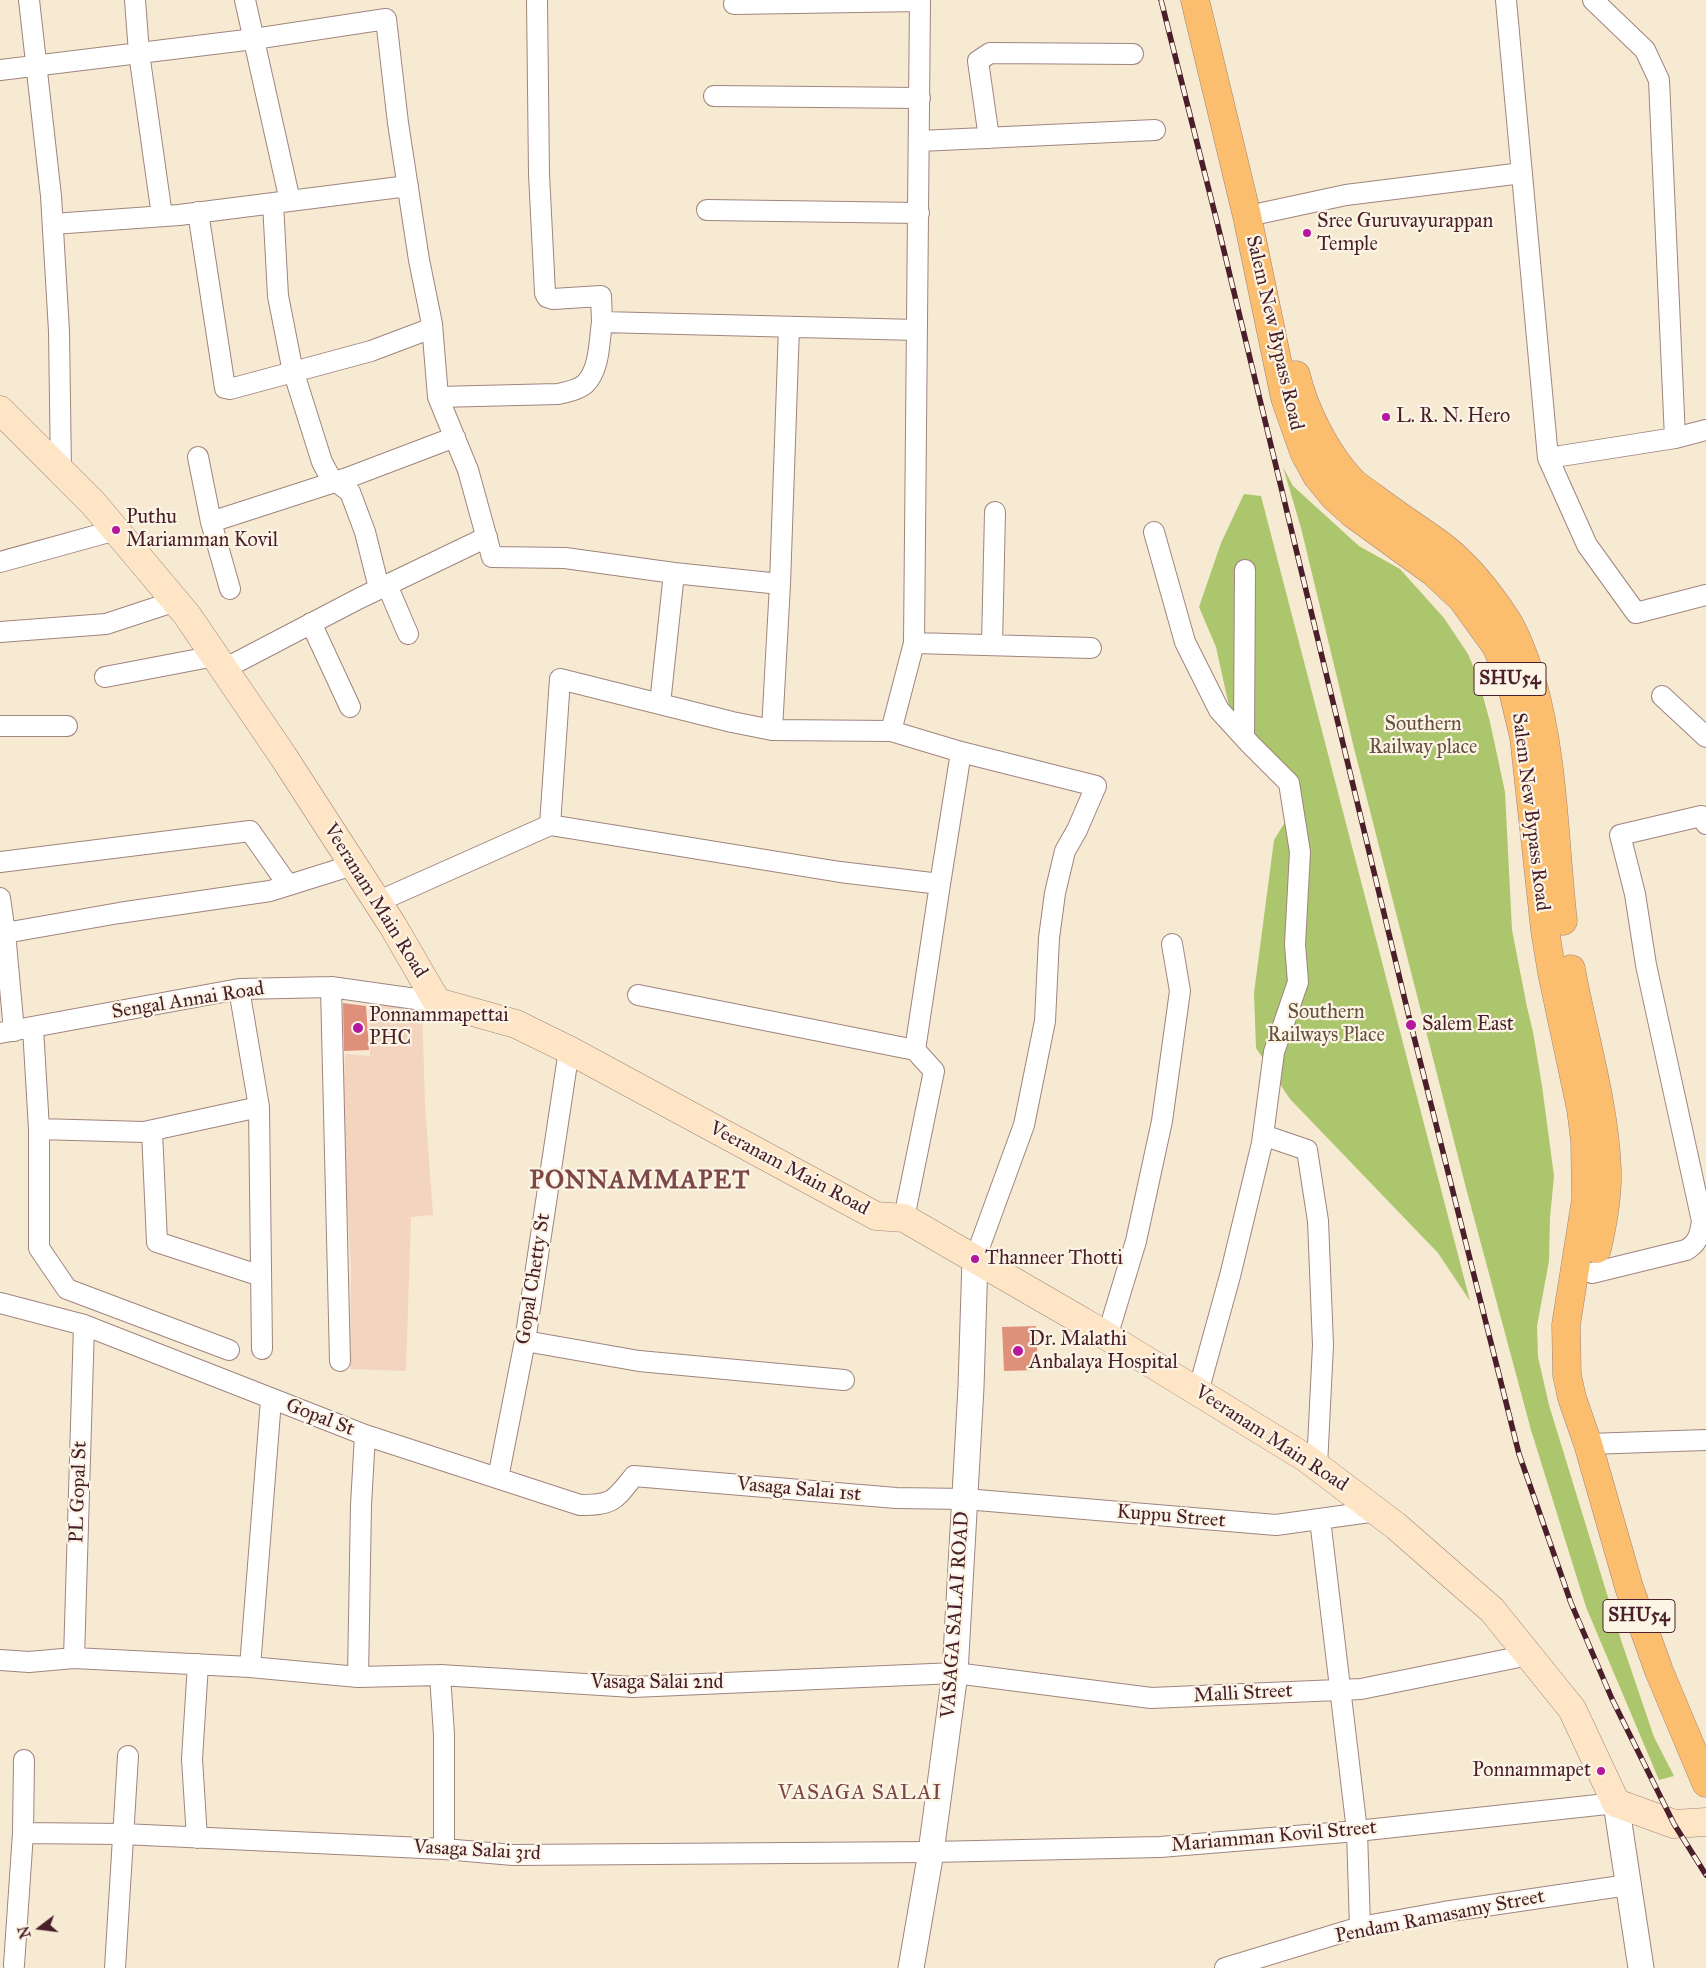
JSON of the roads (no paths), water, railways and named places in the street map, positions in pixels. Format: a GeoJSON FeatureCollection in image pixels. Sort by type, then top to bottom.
{"type":"FeatureCollection","features":[{"type":"Feature","properties":{"kind":"main road","name":"Salem New Bypass Road"},"geometry":{"type":"LineString","coordinates":[[1196,0],[1246,216],[1285,398],[1304,452],[1317,476],[1334,497],[1353,514],[1433,572],[1462,599],[1496,646],[1509,675],[1517,704],[1529,774],[1545,930],[1586,1141],[1586,1199],[1583,1228],[1569,1300],[1565,1347],[1567,1375],[1572,1398],[1588,1444],[1629,1586],[1659,1671],[1706,1783]]}},
{"type":"Feature","properties":{"kind":"main road","name":"Salem New Bypass Road"},"geometry":{"type":"LineString","coordinates":[[1212,0],[1262,213],[1297,378],[1309,410],[1330,452],[1353,482],[1442,547],[1472,575],[1491,597],[1509,624],[1526,662],[1536,694],[1544,734],[1565,940],[1604,1124],[1607,1170],[1606,1200],[1580,1335],[1588,1444]]}},
{"type":"Feature","properties":{"kind":"main road","name":"Veeranam Main Road"},"geometry":{"type":"LineString","coordinates":[[0,410],[93,503],[188,615],[283,756],[377,902],[437,1002],[516,1024],[569,1050],[876,1216],[904,1218],[1107,1336],[1317,1466],[1377,1511],[1492,1610],[1572,1709],[1616,1803]]}},
{"type":"Feature","properties":{"kind":"main road"},"geometry":{"type":"LineString","coordinates":[[1616,1803],[1674,1824],[1706,1822]]}},
{"type":"Feature","properties":{"kind":"street"},"geometry":{"type":"LineString","coordinates":[[29,0],[38,65],[53,224],[58,331],[61,471]]}},
{"type":"Feature","properties":{"kind":"street"},"geometry":{"type":"LineString","coordinates":[[135,0],[140,53],[162,216]]}},
{"type":"Feature","properties":{"kind":"street"},"geometry":{"type":"LineString","coordinates":[[246,0],[281,202],[278,296],[293,372],[322,462],[330,476],[350,492],[383,587],[408,634]]}},
{"type":"Feature","properties":{"kind":"street"},"geometry":{"type":"LineString","coordinates":[[438,397],[558,394],[584,385],[596,364],[602,322],[601,296],[553,299],[547,297],[545,293],[539,174],[537,0]]}},
{"type":"Feature","properties":{"kind":"street"},"geometry":{"type":"LineString","coordinates":[[734,4],[920,0],[914,643],[891,731]]}},
{"type":"Feature","properties":{"kind":"street"},"geometry":{"type":"LineString","coordinates":[[1506,0],[1548,458],[1587,544],[1636,613],[1706,595]]}},
{"type":"Feature","properties":{"kind":"street"},"geometry":{"type":"LineString","coordinates":[[1593,0],[1645,50],[1659,80],[1674,438]]}},
{"type":"Feature","properties":{"kind":"street"},"geometry":{"type":"LineString","coordinates":[[0,70],[254,39],[386,19],[408,186],[432,328],[438,397],[468,470],[492,556],[565,558],[674,573],[780,584]]}},
{"type":"Feature","properties":{"kind":"street"},"geometry":{"type":"LineString","coordinates":[[989,138],[978,60],[990,54],[1133,54]]}},
{"type":"Feature","properties":{"kind":"street"},"geometry":{"type":"LineString","coordinates":[[714,96],[920,98]]}},
{"type":"Feature","properties":{"kind":"street"},"geometry":{"type":"LineString","coordinates":[[920,141],[1155,130]]}},
{"type":"Feature","properties":{"kind":"street"},"geometry":{"type":"LineString","coordinates":[[1262,213],[1346,195],[1522,173]]}},
{"type":"Feature","properties":{"kind":"street"},"geometry":{"type":"LineString","coordinates":[[53,224],[162,216],[408,186]]}},
{"type":"Feature","properties":{"kind":"street"},"geometry":{"type":"LineString","coordinates":[[706,210],[919,213]]}},
{"type":"Feature","properties":{"kind":"street"},"geometry":{"type":"LineString","coordinates":[[198,212],[225,388],[230,389],[371,351],[432,328]]}},
{"type":"Feature","properties":{"kind":"street"},"geometry":{"type":"LineString","coordinates":[[602,322],[917,330]]}},
{"type":"Feature","properties":{"kind":"street"},"geometry":{"type":"LineString","coordinates":[[772,730],[780,584],[789,327]]}},
{"type":"Feature","properties":{"kind":"street"},"geometry":{"type":"LineString","coordinates":[[1548,458],[1674,438],[1706,430]]}},
{"type":"Feature","properties":{"kind":"street"},"geometry":{"type":"LineString","coordinates":[[211,522],[337,481],[455,437]]}},
{"type":"Feature","properties":{"kind":"street"},"geometry":{"type":"LineString","coordinates":[[198,457],[211,522],[230,589]]}},
{"type":"Feature","properties":{"kind":"street"},"geometry":{"type":"LineString","coordinates":[[992,645],[995,512]]}},
{"type":"Feature","properties":{"kind":"street"},"geometry":{"type":"LineString","coordinates":[[0,562],[116,530]]}},
{"type":"Feature","properties":{"kind":"street"},"geometry":{"type":"LineString","coordinates":[[1154,532],[1185,642],[1219,710],[1289,783],[1300,852],[1295,944],[1298,982],[1274,1052],[1263,1135],[1230,1276],[1198,1392]]}},
{"type":"Feature","properties":{"kind":"street"},"geometry":{"type":"LineString","coordinates":[[105,677],[220,663],[311,623],[487,537]]}},
{"type":"Feature","properties":{"kind":"street"},"geometry":{"type":"LineString","coordinates":[[1244,737],[1245,570]]}},
{"type":"Feature","properties":{"kind":"street"},"geometry":{"type":"LineString","coordinates":[[660,704],[674,573]]}},
{"type":"Feature","properties":{"kind":"street"},"geometry":{"type":"LineString","coordinates":[[0,632],[106,624],[176,601]]}},
{"type":"Feature","properties":{"kind":"street"},"geometry":{"type":"LineString","coordinates":[[311,623],[350,707]]}},
{"type":"Feature","properties":{"kind":"street"},"geometry":{"type":"LineString","coordinates":[[914,643],[1091,648]]}},
{"type":"Feature","properties":{"kind":"street"},"geometry":{"type":"LineString","coordinates":[[550,825],[560,679],[772,730],[891,731],[962,752],[1096,786],[1077,830],[1065,851],[1055,893],[1049,938],[1045,1021],[1024,1125],[975,1259]]}},
{"type":"Feature","properties":{"kind":"street"},"geometry":{"type":"LineString","coordinates":[[1662,696],[1706,737]]}},
{"type":"Feature","properties":{"kind":"street"},"geometry":{"type":"LineString","coordinates":[[0,726],[67,726]]}},
{"type":"Feature","properties":{"kind":"street"},"geometry":{"type":"LineString","coordinates":[[915,1050],[962,752]]}},
{"type":"Feature","properties":{"kind":"street"},"geometry":{"type":"LineString","coordinates":[[1592,1273],[1686,1250],[1696,1244],[1700,1234],[1702,1221],[1646,966],[1636,894],[1620,835],[1701,816],[1706,824]]}},
{"type":"Feature","properties":{"kind":"street"},"geometry":{"type":"LineString","coordinates":[[377,902],[550,825],[840,872],[940,884]]}},
{"type":"Feature","properties":{"kind":"street"},"geometry":{"type":"LineString","coordinates":[[0,862],[250,831],[288,885]]}},
{"type":"Feature","properties":{"kind":"street"},"geometry":{"type":"LineString","coordinates":[[5,933],[119,913],[270,891],[353,865]]}},
{"type":"Feature","properties":{"kind":"street"},"geometry":{"type":"LineString","coordinates":[[0,898],[16,1030],[39,1129],[39,1248],[68,1290],[229,1350]]}},
{"type":"Feature","properties":{"kind":"street"},"geometry":{"type":"LineString","coordinates":[[1107,1336],[1136,1241],[1162,1121],[1180,990],[1172,944]]}},
{"type":"Feature","properties":{"kind":"street"},"geometry":{"type":"LineString","coordinates":[[330,987],[340,1361]]}},
{"type":"Feature","properties":{"kind":"street","name":"Sengal Annai Road"},"geometry":{"type":"LineString","coordinates":[[16,1030],[239,989],[330,987],[437,1002]]}},
{"type":"Feature","properties":{"kind":"street"},"geometry":{"type":"LineString","coordinates":[[239,989],[259,1107],[262,1349]]}},
{"type":"Feature","properties":{"kind":"street"},"geometry":{"type":"LineString","coordinates":[[638,995],[915,1050],[934,1071],[904,1218]]}},
{"type":"Feature","properties":{"kind":"street","name":"Gopal Chetty St"},"geometry":{"type":"LineString","coordinates":[[498,1478],[525,1341],[569,1050]]}},
{"type":"Feature","properties":{"kind":"street"},"geometry":{"type":"LineString","coordinates":[[39,1129],[144,1132],[259,1107]]}},
{"type":"Feature","properties":{"kind":"street"},"geometry":{"type":"LineString","coordinates":[[152,1131],[157,1242],[261,1276]]}},
{"type":"Feature","properties":{"kind":"street"},"geometry":{"type":"LineString","coordinates":[[1263,1135],[1307,1150],[1318,1221],[1323,1345],[1317,1466]]}},
{"type":"Feature","properties":{"kind":"street","name":"VASAGA SALAI ROAD"},"geometry":{"type":"LineString","coordinates":[[911,1968],[931,1852],[956,1673],[975,1259]]}},
{"type":"Feature","properties":{"kind":"street","name":"Gopal St"},"geometry":{"type":"LineString","coordinates":[[0,1302],[84,1325],[271,1400],[365,1435],[580,1505],[598,1505],[616,1499],[634,1476]]}},
{"type":"Feature","properties":{"kind":"street","name":"PL Gopal St"},"geometry":{"type":"LineString","coordinates":[[74,1658],[84,1325]]}},
{"type":"Feature","properties":{"kind":"street"},"geometry":{"type":"LineString","coordinates":[[525,1341],[639,1362],[844,1380]]}},
{"type":"Feature","properties":{"kind":"street"},"geometry":{"type":"LineString","coordinates":[[250,1667],[271,1400]]}},
{"type":"Feature","properties":{"kind":"street"},"geometry":{"type":"LineString","coordinates":[[358,1677],[361,1505],[365,1435]]}},
{"type":"Feature","properties":{"kind":"street"},"geometry":{"type":"LineString","coordinates":[[1588,1444],[1706,1440]]}},
{"type":"Feature","properties":{"kind":"street","name":"Vasaga Salai 1st"},"geometry":{"type":"LineString","coordinates":[[634,1476],[896,1498],[965,1499]]}},
{"type":"Feature","properties":{"kind":"street","name":"Kuppu Street"},"geometry":{"type":"LineString","coordinates":[[965,1499],[1276,1525],[1377,1511]]}},
{"type":"Feature","properties":{"kind":"street"},"geometry":{"type":"LineString","coordinates":[[1320,1519],[1357,1831],[1360,1928]]}},
{"type":"Feature","properties":{"kind":"street","name":"Malli Street"},"geometry":{"type":"LineString","coordinates":[[956,1673],[1152,1698],[1361,1689],[1529,1655]]}},
{"type":"Feature","properties":{"kind":"street","name":"Vasaga Salai 2nd"},"geometry":{"type":"LineString","coordinates":[[0,1660],[29,1662],[74,1658],[250,1667],[358,1677],[440,1675],[633,1687],[956,1673]]}},
{"type":"Feature","properties":{"kind":"street"},"geometry":{"type":"LineString","coordinates":[[197,1838],[192,1759],[198,1664]]}},
{"type":"Feature","properties":{"kind":"street"},"geometry":{"type":"LineString","coordinates":[[440,1675],[444,1735],[444,1849]]}},
{"type":"Feature","properties":{"kind":"street"},"geometry":{"type":"LineString","coordinates":[[115,1968],[128,1756]]}},
{"type":"Feature","properties":{"kind":"street"},"geometry":{"type":"LineString","coordinates":[[14,1965],[23,1832],[24,1760]]}},
{"type":"Feature","properties":{"kind":"street"},"geometry":{"type":"LineString","coordinates":[[1616,1803],[1641,1968]]}},
{"type":"Feature","properties":{"kind":"street","name":"Mariamman Kovil Street"},"geometry":{"type":"LineString","coordinates":[[931,1852],[1160,1847],[1357,1831],[1616,1803]]}},
{"type":"Feature","properties":{"kind":"street","name":"Vasaga Salai 3rd"},"geometry":{"type":"LineString","coordinates":[[23,1832],[123,1834],[444,1849],[513,1855],[931,1852]]}},
{"type":"Feature","properties":{"kind":"street","name":"Pendam Ramasamy Street"},"geometry":{"type":"LineString","coordinates":[[1225,1968],[1360,1928],[1444,1912],[1628,1885]]}},
{"type":"Feature","properties":{"kind":"railway"},"geometry":{"type":"LineString","coordinates":[[1161,0],[1218,226],[1410,1021],[1519,1454],[1571,1603],[1612,1699],[1674,1824],[1706,1875]]}},
{"type":"Feature","properties":{"kind":"place","name":"Sree Guruvayurappan Temple"},"geometry":{"type":"Point","coordinates":[1307,233]}},
{"type":"Feature","properties":{"kind":"place","name":"L. R. N. Hero"},"geometry":{"type":"Point","coordinates":[1386,417]}},
{"type":"Feature","properties":{"kind":"place","name":"Puthu Mariamman Kovil"},"geometry":{"type":"Point","coordinates":[116,530]}},
{"type":"Feature","properties":{"kind":"place","name":"Salem East"},"geometry":{"type":"Point","coordinates":[1411,1025]}},
{"type":"Feature","properties":{"kind":"place","name":"Ponnammapettai PHC"},"geometry":{"type":"Point","coordinates":[358,1028]}},
{"type":"Feature","properties":{"kind":"place","name":"Thanneer Thotti"},"geometry":{"type":"Point","coordinates":[975,1259]}},
{"type":"Feature","properties":{"kind":"place","name":"Dr. Malathi Anbalaya Hospital"},"geometry":{"type":"Point","coordinates":[1018,1351]}},
{"type":"Feature","properties":{"kind":"place","name":"Ponnammapet"},"geometry":{"type":"Point","coordinates":[1601,1771]}},
{"type":"Feature","properties":{"kind":"district","name":"PONNAMMAPET"},"geometry":{"type":"Point","coordinates":[640,1182]}},
{"type":"Feature","properties":{"kind":"district","name":"VASAGA SALAI"},"geometry":{"type":"Point","coordinates":[860,1794]}},
{"type":"Feature","properties":{"kind":"park label","name":"Southern Railway place"},"geometry":{"type":"Point","coordinates":[1423,736]}},
{"type":"Feature","properties":{"kind":"park label","name":"Southern Railways Place"},"geometry":{"type":"Point","coordinates":[1326,1024]}}]}
